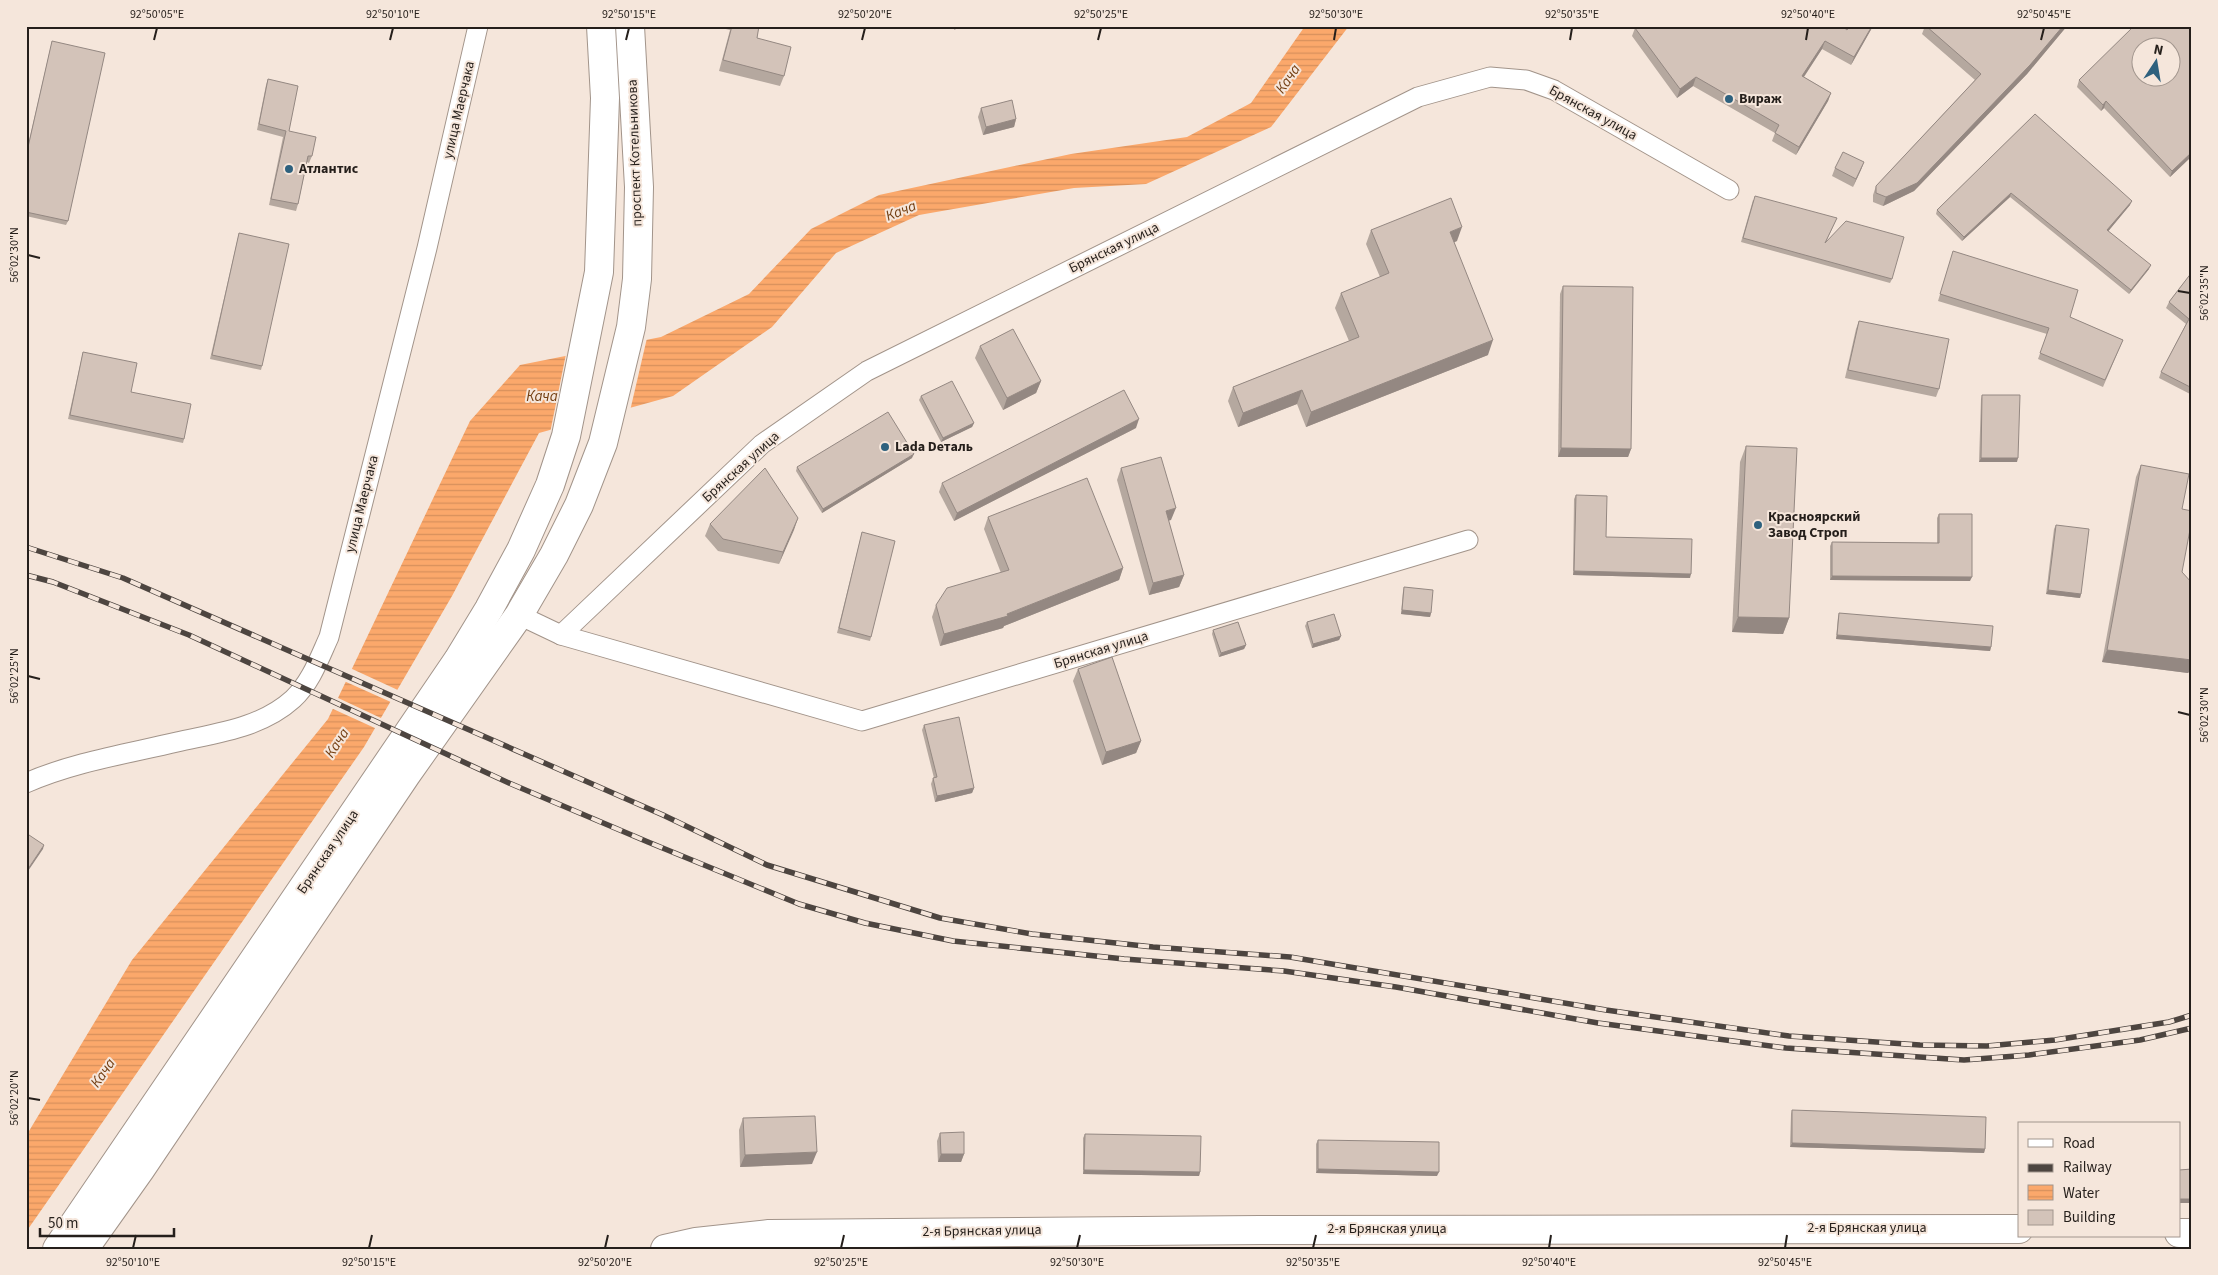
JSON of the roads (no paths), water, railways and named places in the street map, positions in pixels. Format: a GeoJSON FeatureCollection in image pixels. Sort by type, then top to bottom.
{"type":"FeatureCollection","features":[{"type":"Feature","properties":{"kind":"main road","name":"проспект Котельникова"},"geometry":{"type":"LineString","coordinates":[[591,319],[599,272],[605,98],[602,26]]}},
{"type":"Feature","properties":{"kind":"main road","name":"проспект Котельникова"},"geometry":{"type":"LineString","coordinates":[[630,26],[639,187],[637,279],[631,326]]}},
{"type":"Feature","properties":{"kind":"main road","name":"Брянская улица"},"geometry":{"type":"LineString","coordinates":[[57,1249],[458,660],[489,609],[521,550],[550,485],[566,436],[591,319]]}},
{"type":"Feature","properties":{"kind":"main road","name":"Брянская улица"},"geometry":{"type":"LineString","coordinates":[[84,1249],[146,1162],[406,774],[519,615],[558,547],[579,505],[603,443],[631,326]]}},
{"type":"Feature","properties":{"kind":"main road","name":"2-я Брянская улица"},"geometry":{"type":"LineString","coordinates":[[665,1249],[696,1242],[769,1234],[1240,1230],[2018,1229]]}},
{"type":"Feature","properties":{"kind":"street","name":"улица Маерчака"},"geometry":{"type":"LineString","coordinates":[[26,783],[74,765],[247,726],[275,712],[293,698],[310,678],[329,637],[426,248],[478,26]]}},
{"type":"Feature","properties":{"kind":"street","name":"Брянская улица"},"geometry":{"type":"LineString","coordinates":[[561,635],[762,444],[867,371],[1418,97],[1490,77],[1526,80],[1554,90],[1729,190]]}},
{"type":"Feature","properties":{"kind":"street","name":"Брянская улица"},"geometry":{"type":"LineString","coordinates":[[519,615],[561,635],[862,722],[1468,540]]}},
{"type":"Feature","properties":{"kind":"water","name":"Кача"},"geometry":{"type":"Polygon","coordinates":[[[1305,26],[1349,26],[1271,127],[1146,184],[1074,188],[919,215],[836,253],[772,327],[673,396],[539,433],[452,596],[364,747],[26,1232],[26,1136],[132,960],[328,719],[470,421],[520,365],[661,337],[749,294],[811,229],[879,195],[1071,154],[1187,137],[1251,103],[1305,26]]]}},
{"type":"Feature","properties":{"kind":"railway"},"geometry":{"type":"LineString","coordinates":[[26,547],[123,578],[663,815],[767,865],[940,918],[1032,934],[1153,947],[1290,957],[1606,1010],[1789,1036],[1920,1045],[1987,1046],[2055,1040],[2169,1022],[2192,1015]]}},
{"type":"Feature","properties":{"kind":"railway"},"geometry":{"type":"LineString","coordinates":[[26,575],[53,582],[189,635],[509,783],[648,842],[799,904],[865,923],[953,941],[1124,959],[1284,971],[1396,987],[1598,1023],[1786,1048],[1964,1060],[2029,1055],[2140,1040],[2192,1028]]}},
{"type":"Feature","properties":{"kind":"place","name":"Вираж"},"geometry":{"type":"Point","coordinates":[1729,99]}},
{"type":"Feature","properties":{"kind":"place","name":"Атлантис"},"geometry":{"type":"Point","coordinates":[289,169]}},
{"type":"Feature","properties":{"kind":"place","name":"Lada Dеталь"},"geometry":{"type":"Point","coordinates":[885,447]}},
{"type":"Feature","properties":{"kind":"place","name":"Красноярский Завод Строп"},"geometry":{"type":"Point","coordinates":[1758,525]}}]}
